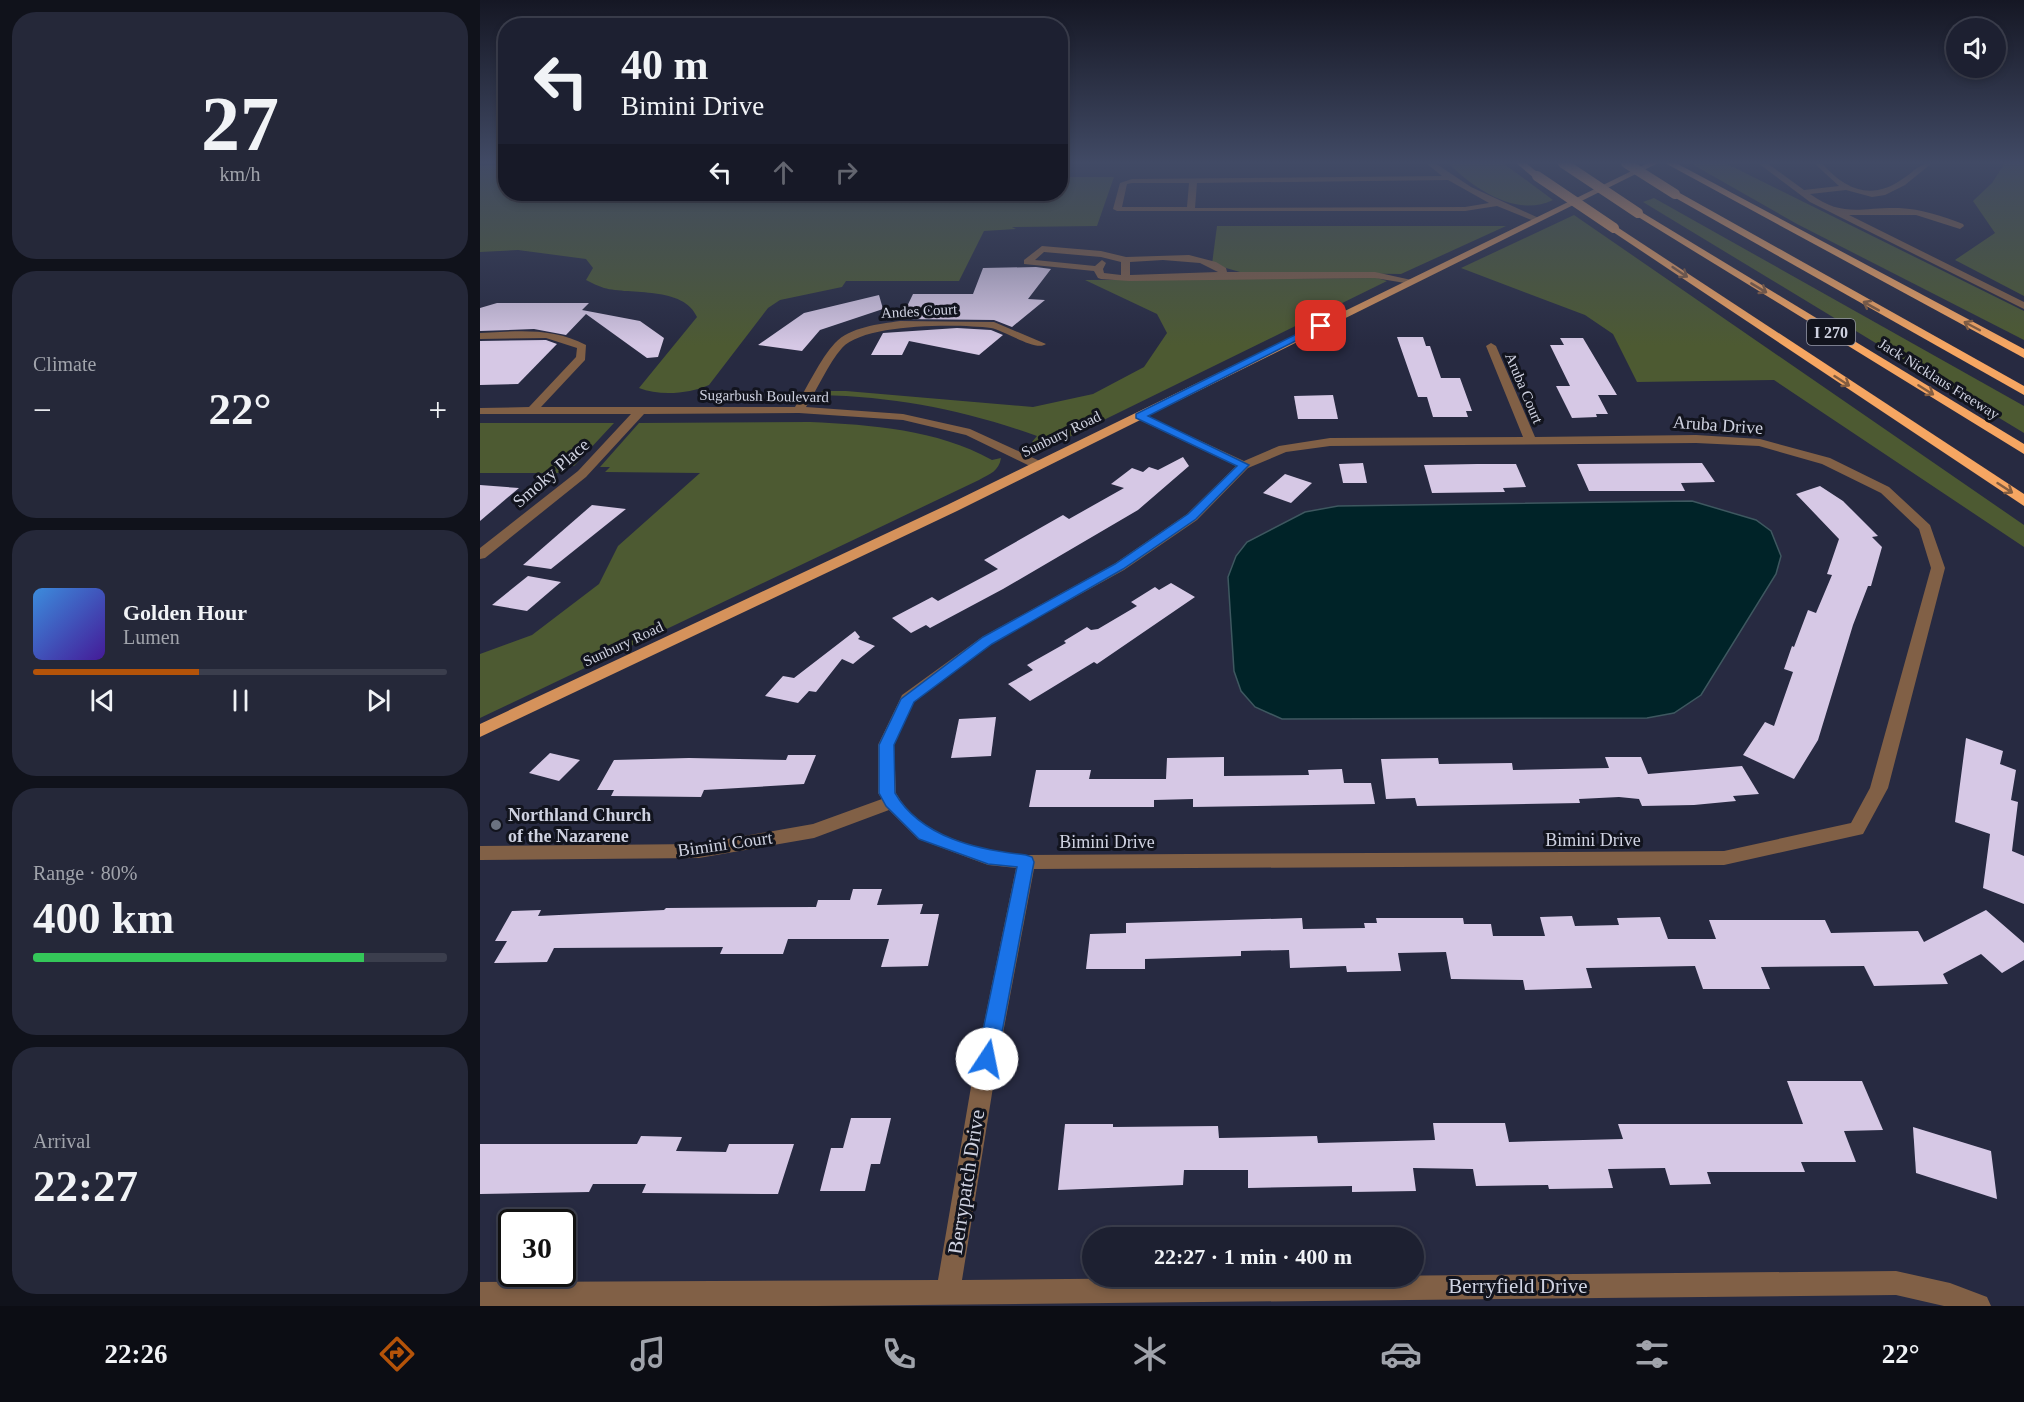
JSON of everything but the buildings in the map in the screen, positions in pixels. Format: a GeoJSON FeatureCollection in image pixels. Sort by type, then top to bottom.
{"type":"FeatureCollection","features":[{"type":"Feature","properties":{"kind":"highway"},"geometry":{"type":"LineString","coordinates":[[1608,224],[2024,501]]}},
{"type":"Feature","properties":{"kind":"highway","name":"Jack Nicklaus Freeway"},"geometry":{"type":"LineString","coordinates":[[1656,224],[2024,450]]}},
{"type":"Feature","properties":{"kind":"highway","name":"Jack Nicklaus Freeway"},"geometry":{"type":"LineString","coordinates":[[1728,224],[2024,391]]}},
{"type":"Feature","properties":{"kind":"highway"},"geometry":{"type":"LineString","coordinates":[[1779,224],[2024,354]]}},
{"type":"Feature","properties":{"kind":"main road","name":"Sunbury Road"},"geometry":{"type":"LineString","coordinates":[[480,731],[1038,465],[1527,224]]}},
{"type":"Feature","properties":{"kind":"street"},"geometry":{"type":"LineString","coordinates":[[1861,224],[2024,306]]}},
{"type":"Feature","properties":{"kind":"street"},"geometry":{"type":"LineString","coordinates":[[1956,224],[1960,226]]}},
{"type":"Feature","properties":{"kind":"street"},"geometry":{"type":"LineString","coordinates":[[1098,269],[1027,262],[1042,249],[1101,254],[1126,260]]}},
{"type":"Feature","properties":{"kind":"street"},"geometry":{"type":"LineString","coordinates":[[1098,269],[1104,262],[1126,260],[1200,261],[1218,266],[1223,270],[1222,275]]}},
{"type":"Feature","properties":{"kind":"street"},"geometry":{"type":"LineString","coordinates":[[1126,260],[1125,276],[1129,278]]}},
{"type":"Feature","properties":{"kind":"street"},"geometry":{"type":"LineString","coordinates":[[1098,269],[1101,276],[1129,278],[1222,275],[1375,275],[1411,281]]}},
{"type":"Feature","properties":{"kind":"street","name":"Andes Court"},"geometry":{"type":"LineString","coordinates":[[799,410],[839,345],[854,335],[876,328],[900,324],[994,325],[1041,344]]}},
{"type":"Feature","properties":{"kind":"street"},"geometry":{"type":"LineString","coordinates":[[480,336],[559,337],[568,338],[582,347],[581,358],[531,411]]}},
{"type":"Feature","properties":{"kind":"street","name":"Aruba Court"},"geometry":{"type":"LineString","coordinates":[[1491,346],[1531,441]]}},
{"type":"Feature","properties":{"kind":"street","name":"Sugarbush Boulevard"},"geometry":{"type":"LineString","coordinates":[[480,411],[799,410],[903,417],[970,432],[1038,465]]}},
{"type":"Feature","properties":{"kind":"street","name":"Smoky Place"},"geometry":{"type":"LineString","coordinates":[[480,555],[582,474],[640,411]]}},
{"type":"Feature","properties":{"kind":"street"},"geometry":{"type":"LineString","coordinates":[[892,802],[887,793],[886,745],[908,699],[987,640],[1119,567],[1192,517],[1244,465],[1139,416]]}},
{"type":"Feature","properties":{"kind":"street","name":"Aruba Drive"},"geometry":{"type":"LineString","coordinates":[[1244,465],[1283,449],[1330,442],[1696,439],[1760,443],[1826,461],[1885,490],[1925,528],[1938,568],[1879,788],[1857,829]]}},
{"type":"Feature","properties":{"kind":"street","name":"Bimini Drive"},"geometry":{"type":"LineString","coordinates":[[892,802],[924,834],[988,858],[1026,862],[1724,858],[1857,829]]}},
{"type":"Feature","properties":{"kind":"street","name":"Bimini Court"},"geometry":{"type":"LineString","coordinates":[[480,853],[699,851],[814,831],[892,802]]}},
{"type":"Feature","properties":{"kind":"street","name":"Berrypatch Drive"},"geometry":{"type":"LineString","coordinates":[[948,1291],[983,1081],[1026,862]]}},
{"type":"Feature","properties":{"kind":"street","name":"Berryfield Drive"},"geometry":{"type":"LineString","coordinates":[[480,1294],[1896,1283],[1950,1295],[1978,1306]]}},
{"type":"Feature","properties":{"kind":"green space"},"geometry":{"type":"Polygon","coordinates":[[[480,224],[1098,224],[1097,226],[1012,227],[1016,229],[984,231],[959,281],[846,281],[842,287],[780,300],[768,308],[709,385],[674,393],[647,391],[639,388],[697,317],[681,300],[669,296],[604,288],[586,280],[593,268],[586,259],[518,250],[480,252],[480,224]]]}},
{"type":"Feature","properties":{"kind":"green space"},"geometry":{"type":"Polygon","coordinates":[[[1555,224],[1587,224],[2024,525],[2024,547],[1774,380],[1637,382],[1613,334],[1585,315],[1461,268],[1555,224]]]}},
{"type":"Feature","properties":{"kind":"green space"},"geometry":{"type":"Polygon","coordinates":[[[1679,224],[1700,224],[2024,406],[2024,433],[1679,224]]]}},
{"type":"Feature","properties":{"kind":"green space"},"geometry":{"type":"Polygon","coordinates":[[[1797,224],[1848,224],[2024,311],[2024,340],[1797,224]]]}},
{"type":"Feature","properties":{"kind":"green space"},"geometry":{"type":"Polygon","coordinates":[[[1989,224],[2024,224],[2024,296],[1955,260],[1995,233],[1989,224]]]}},
{"type":"Feature","properties":{"kind":"green space"},"geometry":{"type":"Polygon","coordinates":[[[1217,226],[1506,226],[1401,274],[1240,272],[1212,264],[1217,226]]]}},
{"type":"Feature","properties":{"kind":"green space"},"geometry":{"type":"Polygon","coordinates":[[[1377,278],[1387,281],[1067,438],[1040,444],[1032,442],[1037,436],[957,412],[904,402],[820,395],[822,391],[846,391],[1033,407],[1093,394],[1144,367],[1167,333],[1157,314],[1085,280],[1377,278]]]}},
{"type":"Feature","properties":{"kind":"green space"},"geometry":{"type":"Polygon","coordinates":[[[810,422],[903,430],[949,441],[992,460],[1001,458],[996,469],[979,480],[480,718],[480,654],[532,635],[599,584],[618,546],[700,473],[605,472],[610,467],[600,467],[639,423],[810,422]]]}},
{"type":"Feature","properties":{"kind":"green space"},"geometry":{"type":"Polygon","coordinates":[[[480,423],[614,423],[574,466],[565,466],[558,473],[480,473],[480,423]]]}},
{"type":"Feature","properties":{"kind":"shaded area"},"geometry":{"type":"Polygon","coordinates":[[[1692,501],[1756,520],[1771,531],[1781,556],[1776,574],[1701,695],[1674,713],[1647,718],[1282,719],[1255,707],[1241,691],[1234,671],[1228,577],[1236,556],[1247,542],[1305,512],[1338,506],[1692,501]]]}},
{"type":"Feature","properties":{"kind":"place","name":"Northland Church of the Nazarene"},"geometry":{"type":"Point","coordinates":[496,825]}},
{"type":"Feature","properties":{"kind":"route"},"geometry":{"type":"LineString","coordinates":[[987,1059],[1026,862],[988,858],[924,834],[892,802],[887,793],[886,745],[908,699],[987,640],[1119,567],[1192,517],[1244,465],[1139,416],[1321,326]]}}]}
